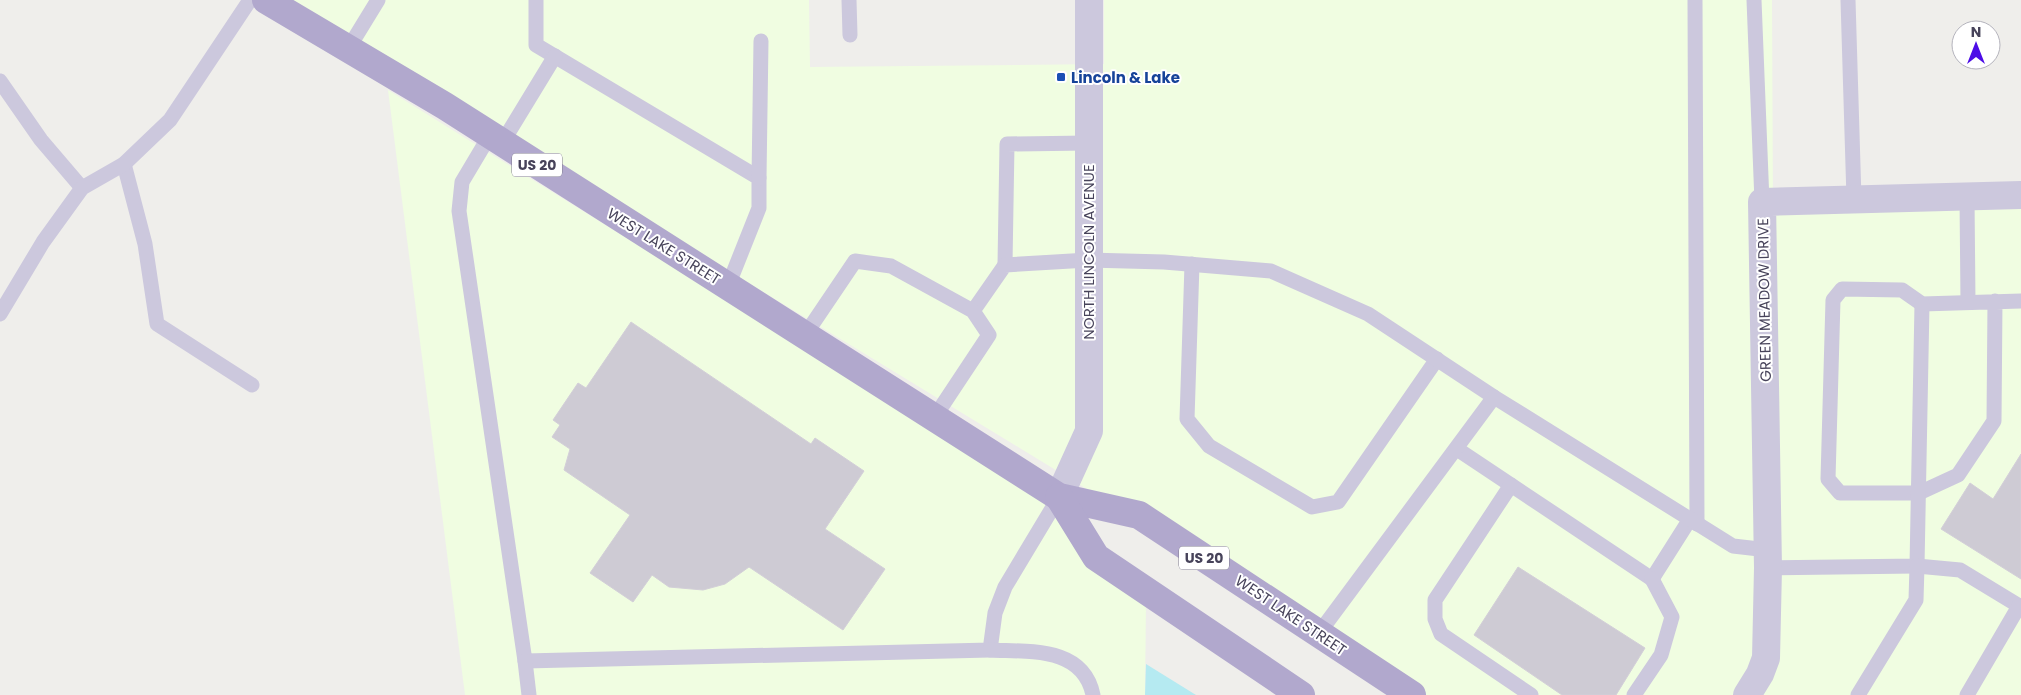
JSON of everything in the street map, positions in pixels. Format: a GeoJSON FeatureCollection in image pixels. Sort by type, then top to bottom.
{"type":"FeatureCollection","features":[{"type":"Feature","properties":{"kind":"main road","name":"WEST LAKE STREET"},"geometry":{"type":"LineString","coordinates":[[266,0],[496,139],[1059,497],[1138,515],[1412,695]]}},
{"type":"Feature","properties":{"kind":"main road","name":"WEST LAKE STREET"},"geometry":{"type":"LineString","coordinates":[[1059,497],[1096,557],[1301,695]]}},
{"type":"Feature","properties":{"kind":"street","name":"NORTH LINCOLN AVENUE"},"geometry":{"type":"LineString","coordinates":[[1059,497],[1090,431],[1088,260],[1089,0]]}},
{"type":"Feature","properties":{"kind":"street","name":"GREEN MEADOW DRIVE"},"geometry":{"type":"LineString","coordinates":[[1747,695],[1760,674],[1766,658],[1768,559],[1762,202],[2021,195]]}},
{"type":"Feature","properties":{"kind":"lane"},"geometry":{"type":"LineString","coordinates":[[0,314],[43,242],[82,188],[124,164],[170,120],[250,0]]}},
{"type":"Feature","properties":{"kind":"lane"},"geometry":{"type":"LineString","coordinates":[[348,49],[378,0]]}},
{"type":"Feature","properties":{"kind":"lane"},"geometry":{"type":"LineString","coordinates":[[536,0],[536,45],[759,178]]}},
{"type":"Feature","properties":{"kind":"lane"},"geometry":{"type":"LineString","coordinates":[[850,0],[850,36]]}},
{"type":"Feature","properties":{"kind":"lane"},"geometry":{"type":"LineString","coordinates":[[1652,579],[1693,522],[1695,0]]}},
{"type":"Feature","properties":{"kind":"lane"},"geometry":{"type":"LineString","coordinates":[[1754,0],[1762,202]]}},
{"type":"Feature","properties":{"kind":"lane"},"geometry":{"type":"LineString","coordinates":[[1848,0],[1854,199]]}},
{"type":"Feature","properties":{"kind":"lane"},"geometry":{"type":"LineString","coordinates":[[728,286],[759,208],[760,41]]}},
{"type":"Feature","properties":{"kind":"lane"},"geometry":{"type":"LineString","coordinates":[[529,695],[459,211],[462,182],[496,139],[555,56]]}},
{"type":"Feature","properties":{"kind":"lane"},"geometry":{"type":"LineString","coordinates":[[0,81],[41,140],[82,188]]}},
{"type":"Feature","properties":{"kind":"lane"},"geometry":{"type":"LineString","coordinates":[[973,311],[1005,265],[1007,144],[1088,143]]}},
{"type":"Feature","properties":{"kind":"lane"},"geometry":{"type":"LineString","coordinates":[[124,164],[146,244],[157,324],[252,385]]}},
{"type":"Feature","properties":{"kind":"lane"},"geometry":{"type":"LineString","coordinates":[[1966,196],[1968,302]]}},
{"type":"Feature","properties":{"kind":"lane"},"geometry":{"type":"LineString","coordinates":[[1005,265],[1088,260],[1192,264],[1270,271],[1368,314],[1494,397],[1733,546],[1768,559],[1918,566],[1960,570],[2020,607],[1967,695]]}},
{"type":"Feature","properties":{"kind":"lane"},"geometry":{"type":"LineString","coordinates":[[805,335],[855,261],[891,266],[973,311],[989,335],[934,418]]}},
{"type":"Feature","properties":{"kind":"lane"},"geometry":{"type":"LineString","coordinates":[[1192,264],[1187,419],[1209,446],[1312,507],[1338,502],[1437,359]]}},
{"type":"Feature","properties":{"kind":"lane"},"geometry":{"type":"LineString","coordinates":[[1995,301],[1994,421],[1958,476],[1919,493],[1840,493],[1828,479],[1833,300],[1842,289],[1902,290],[1922,304],[1968,302],[2021,300]]}},
{"type":"Feature","properties":{"kind":"lane"},"geometry":{"type":"LineString","coordinates":[[1858,695],[1916,600],[1922,304]]}},
{"type":"Feature","properties":{"kind":"lane"},"geometry":{"type":"LineString","coordinates":[[1319,634],[1494,397]]}},
{"type":"Feature","properties":{"kind":"lane"},"geometry":{"type":"LineString","coordinates":[[1457,449],[1652,579],[1672,617],[1661,655],[1634,695]]}},
{"type":"Feature","properties":{"kind":"lane"},"geometry":{"type":"LineString","coordinates":[[1512,485],[1435,600],[1435,619],[1441,634],[1530,695]]}},
{"type":"Feature","properties":{"kind":"lane"},"geometry":{"type":"LineString","coordinates":[[990,650],[995,613],[1005,587],[1059,497]]}},
{"type":"Feature","properties":{"kind":"lane"},"geometry":{"type":"LineString","coordinates":[[525,660],[990,650],[1036,652],[1060,656],[1084,672],[1090,684],[1092,695]]}},
{"type":"Feature","properties":{"kind":"shaded area"},"geometry":{"type":"Polygon","coordinates":[[[284,0],[809,0],[810,67],[1104,64],[1104,0],[1772,0],[1773,212],[2021,206],[2021,695],[1425,695],[284,0]]]}},
{"type":"Feature","properties":{"kind":"shaded area"},"geometry":{"type":"Polygon","coordinates":[[[388,90],[1045,498],[1146,603],[1145,695],[465,695],[388,90]]]}},
{"type":"Feature","properties":{"kind":"shaded area"},"geometry":{"type":"Polygon","coordinates":[[[1146,664],[1196,695],[1145,695],[1146,664]]]}},
{"type":"Feature","properties":{"kind":"building"},"geometry":{"type":"Polygon","coordinates":[[[631,322],[811,444],[815,438],[864,471],[825,529],[885,569],[843,630],[749,567],[725,584],[703,590],[669,587],[652,575],[633,602],[590,573],[630,515],[564,470],[570,449],[552,437],[560,425],[553,420],[578,383],[586,388],[631,322]]]}},
{"type":"Feature","properties":{"kind":"building"},"geometry":{"type":"Polygon","coordinates":[[[2021,454],[2021,579],[1941,529],[1970,483],[1993,499],[2021,454]]]}},
{"type":"Feature","properties":{"kind":"building"},"geometry":{"type":"Polygon","coordinates":[[[1518,567],[1645,648],[1616,695],[1562,695],[1474,635],[1518,567]]]}},
{"type":"Feature","properties":{"kind":"place","name":"Lincoln & Lake"},"geometry":{"type":"Point","coordinates":[1061,77]}}]}
